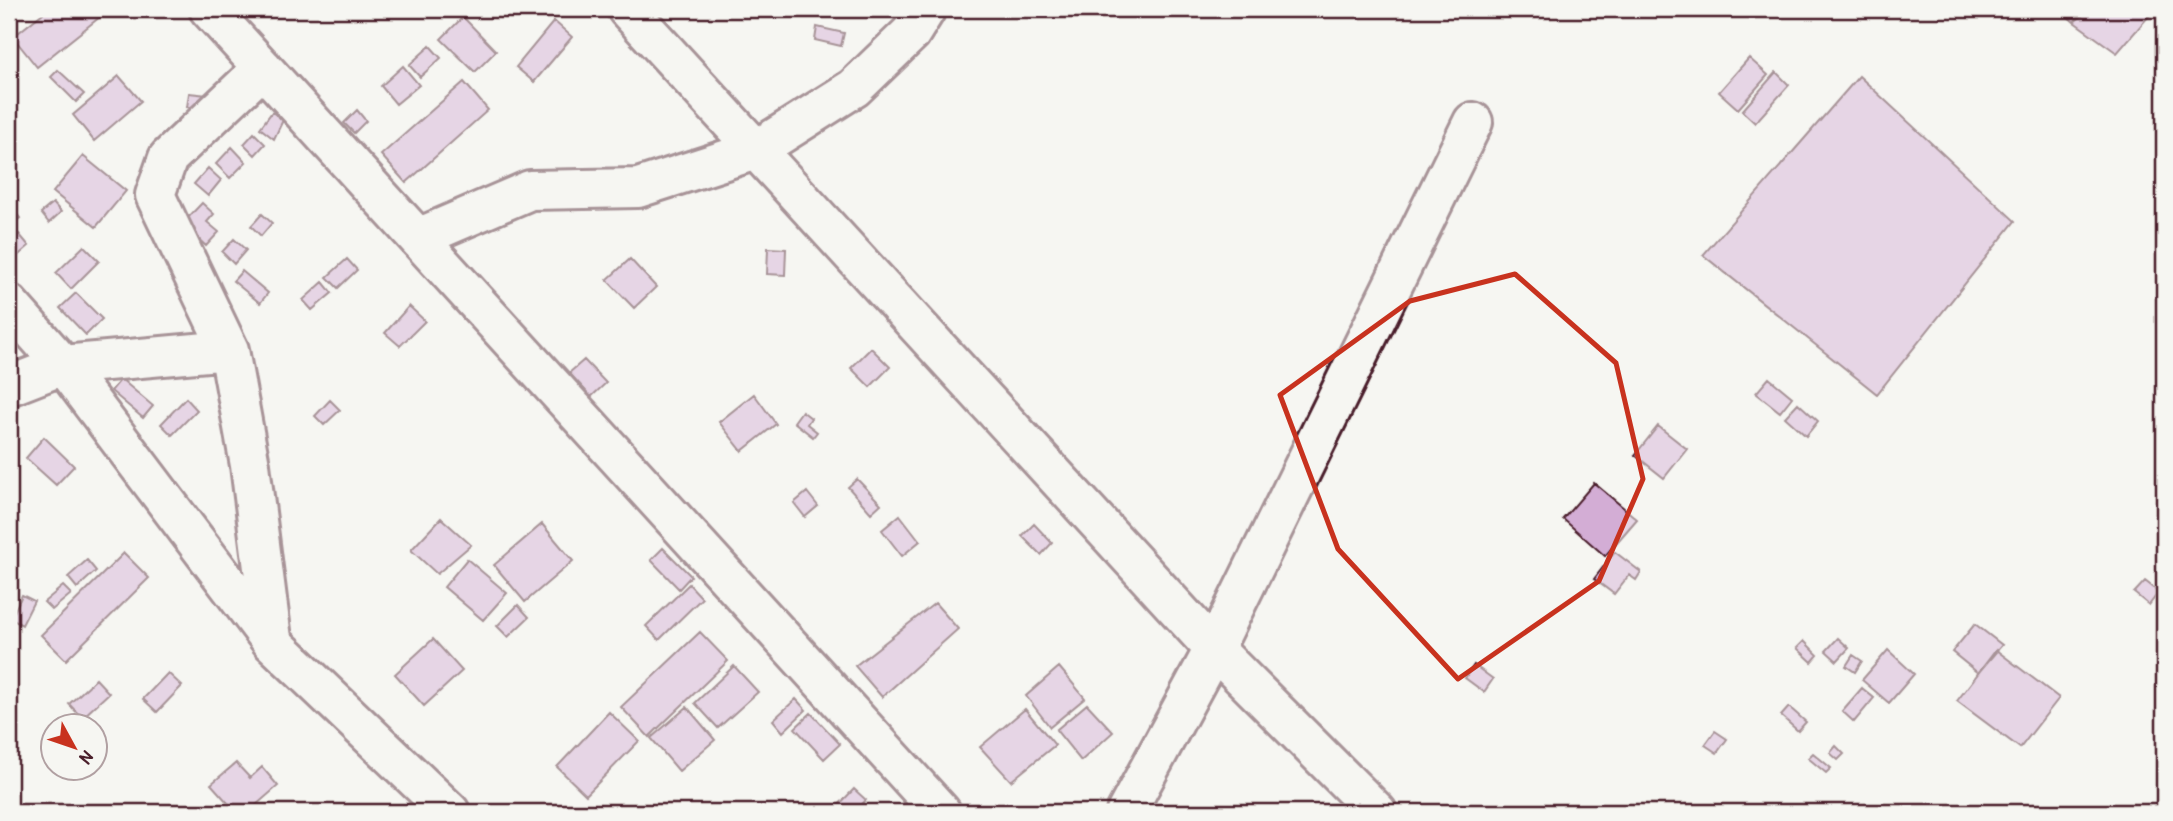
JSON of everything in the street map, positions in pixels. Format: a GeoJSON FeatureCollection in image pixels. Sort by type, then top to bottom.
{"type":"FeatureCollection","features":[{"type":"Feature","properties":{"kind":"street"},"geometry":{"type":"LineString","coordinates":[[209,9],[941,812]]}},
{"type":"Feature","properties":{"kind":"street"},"geometry":{"type":"LineString","coordinates":[[627,9],[1214,649],[1377,812]]}},
{"type":"Feature","properties":{"kind":"street"},"geometry":{"type":"LineString","coordinates":[[418,238],[530,190],[638,188],[757,150],[854,88],[911,33],[926,9]]}},
{"type":"Feature","properties":{"kind":"street"},"geometry":{"type":"LineString","coordinates":[[263,68],[168,158],[155,195],[229,350],[250,465],[272,642]]}},
{"type":"Feature","properties":{"kind":"street"},"geometry":{"type":"LineString","coordinates":[[1126,812],[1214,649],[1473,122]]}},
{"type":"Feature","properties":{"kind":"street"},"geometry":{"type":"LineString","coordinates":[[9,304],[63,365],[272,642],[450,812]]}},
{"type":"Feature","properties":{"kind":"street"},"geometry":{"type":"LineString","coordinates":[[9,386],[63,365],[229,350]]}},
{"type":"Feature","properties":{"kind":"highlighted area"},"geometry":{"type":"Polygon","coordinates":[[[1515,274],[1616,363],[1643,479],[1599,581],[1458,679],[1338,549],[1280,395],[1410,301],[1515,274]]]}},
{"type":"Feature","properties":{"kind":"building"},"geometry":{"type":"Polygon","coordinates":[[[48,9],[110,9],[37,67],[13,37],[48,9]]]}},
{"type":"Feature","properties":{"kind":"building"},"geometry":{"type":"Polygon","coordinates":[[[2059,9],[2084,9],[2074,22],[2059,9]]]}},
{"type":"Feature","properties":{"kind":"building"},"geometry":{"type":"Polygon","coordinates":[[[2091,9],[2155,9],[2117,53],[2074,22],[2091,9]]]}},
{"type":"Feature","properties":{"kind":"building"},"geometry":{"type":"Polygon","coordinates":[[[463,17],[496,51],[475,72],[441,39],[463,17]]]}},
{"type":"Feature","properties":{"kind":"building"},"geometry":{"type":"Polygon","coordinates":[[[554,21],[572,37],[534,82],[516,67],[554,21]]]}},
{"type":"Feature","properties":{"kind":"building"},"geometry":{"type":"Polygon","coordinates":[[[817,27],[844,33],[841,46],[815,40],[817,27]]]}},
{"type":"Feature","properties":{"kind":"building"},"geometry":{"type":"Polygon","coordinates":[[[430,46],[441,58],[420,77],[409,65],[430,46]]]}},
{"type":"Feature","properties":{"kind":"building"},"geometry":{"type":"Polygon","coordinates":[[[1749,58],[1768,75],[1738,109],[1719,92],[1749,58]]]}},
{"type":"Feature","properties":{"kind":"building"},"geometry":{"type":"Polygon","coordinates":[[[403,66],[419,85],[396,104],[381,86],[403,66]]]}},
{"type":"Feature","properties":{"kind":"building"},"geometry":{"type":"Polygon","coordinates":[[[58,70],[84,94],[76,102],[51,77],[58,70]]]}},
{"type":"Feature","properties":{"kind":"building"},"geometry":{"type":"Polygon","coordinates":[[[1776,72],[1789,85],[1755,123],[1742,111],[1776,72]]]}},
{"type":"Feature","properties":{"kind":"building"},"geometry":{"type":"Polygon","coordinates":[[[119,76],[141,101],[94,141],[73,115],[119,76]]]}},
{"type":"Feature","properties":{"kind":"building"},"geometry":{"type":"Polygon","coordinates":[[[1859,76],[2015,221],[1877,394],[1703,255],[1859,76]]]}},
{"type":"Feature","properties":{"kind":"building"},"geometry":{"type":"Polygon","coordinates":[[[464,82],[488,110],[406,183],[381,155],[464,82]]]}},
{"type":"Feature","properties":{"kind":"building"},"geometry":{"type":"Polygon","coordinates":[[[189,93],[207,95],[206,109],[187,107],[189,93]]]}},
{"type":"Feature","properties":{"kind":"building"},"geometry":{"type":"Polygon","coordinates":[[[357,110],[366,121],[354,133],[344,123],[357,110]]]}},
{"type":"Feature","properties":{"kind":"building"},"geometry":{"type":"Polygon","coordinates":[[[272,112],[283,120],[274,139],[260,128],[272,112]]]}},
{"type":"Feature","properties":{"kind":"building"},"geometry":{"type":"Polygon","coordinates":[[[254,133],[265,144],[255,155],[244,144],[254,133]]]}},
{"type":"Feature","properties":{"kind":"building"},"geometry":{"type":"Polygon","coordinates":[[[232,147],[246,162],[230,178],[216,164],[232,147]]]}},
{"type":"Feature","properties":{"kind":"building"},"geometry":{"type":"Polygon","coordinates":[[[83,156],[126,191],[96,227],[53,192],[83,156]]]}},
{"type":"Feature","properties":{"kind":"building"},"geometry":{"type":"Polygon","coordinates":[[[208,168],[221,180],[208,196],[194,184],[208,168]]]}},
{"type":"Feature","properties":{"kind":"building"},"geometry":{"type":"Polygon","coordinates":[[[53,203],[61,212],[49,223],[41,213],[53,203]]]}},
{"type":"Feature","properties":{"kind":"building"},"geometry":{"type":"Polygon","coordinates":[[[202,203],[214,214],[207,222],[219,232],[206,246],[182,224],[202,203]]]}},
{"type":"Feature","properties":{"kind":"building"},"geometry":{"type":"Polygon","coordinates":[[[9,204],[20,218],[9,227],[9,204]]]}},
{"type":"Feature","properties":{"kind":"building"},"geometry":{"type":"Polygon","coordinates":[[[262,214],[272,223],[261,236],[251,226],[262,214]]]}},
{"type":"Feature","properties":{"kind":"building"},"geometry":{"type":"Polygon","coordinates":[[[19,234],[29,246],[14,259],[9,253],[9,243],[19,234]]]}},
{"type":"Feature","properties":{"kind":"building"},"geometry":{"type":"Polygon","coordinates":[[[234,239],[246,250],[234,264],[222,252],[234,239]]]}},
{"type":"Feature","properties":{"kind":"building"},"geometry":{"type":"Polygon","coordinates":[[[84,246],[99,261],[71,289],[56,273],[84,246]]]}},
{"type":"Feature","properties":{"kind":"building"},"geometry":{"type":"Polygon","coordinates":[[[768,248],[786,249],[785,275],[767,274],[768,248]]]}},
{"type":"Feature","properties":{"kind":"building"},"geometry":{"type":"Polygon","coordinates":[[[347,259],[357,270],[338,288],[327,277],[347,259]]]}},
{"type":"Feature","properties":{"kind":"building"},"geometry":{"type":"Polygon","coordinates":[[[630,259],[656,287],[634,308],[607,280],[630,259]]]}},
{"type":"Feature","properties":{"kind":"building"},"geometry":{"type":"Polygon","coordinates":[[[242,271],[268,293],[260,303],[233,281],[242,271]]]}},
{"type":"Feature","properties":{"kind":"building"},"geometry":{"type":"Polygon","coordinates":[[[323,282],[332,293],[312,310],[303,300],[323,282]]]}},
{"type":"Feature","properties":{"kind":"building"},"geometry":{"type":"Polygon","coordinates":[[[76,293],[102,319],[86,335],[60,308],[76,293]]]}},
{"type":"Feature","properties":{"kind":"building"},"geometry":{"type":"Polygon","coordinates":[[[409,306],[425,321],[400,346],[385,333],[409,306]]]}},
{"type":"Feature","properties":{"kind":"building"},"geometry":{"type":"Polygon","coordinates":[[[871,348],[890,367],[870,387],[851,368],[871,348]]]}},
{"type":"Feature","properties":{"kind":"building"},"geometry":{"type":"Polygon","coordinates":[[[584,360],[606,383],[591,397],[569,373],[584,360]]]}},
{"type":"Feature","properties":{"kind":"building"},"geometry":{"type":"Polygon","coordinates":[[[1769,378],[1792,397],[1780,412],[1756,393],[1769,378]]]}},
{"type":"Feature","properties":{"kind":"building"},"geometry":{"type":"Polygon","coordinates":[[[121,379],[153,406],[143,418],[111,391],[121,379]]]}},
{"type":"Feature","properties":{"kind":"building"},"geometry":{"type":"Polygon","coordinates":[[[754,394],[776,424],[742,451],[719,422],[754,394]]]}},
{"type":"Feature","properties":{"kind":"building"},"geometry":{"type":"Polygon","coordinates":[[[186,398],[197,410],[172,435],[161,424],[186,398]]]}},
{"type":"Feature","properties":{"kind":"building"},"geometry":{"type":"Polygon","coordinates":[[[330,400],[340,410],[324,425],[315,416],[330,400]]]}},
{"type":"Feature","properties":{"kind":"building"},"geometry":{"type":"Polygon","coordinates":[[[1798,403],[1818,421],[1806,436],[1785,417],[1798,403]]]}},
{"type":"Feature","properties":{"kind":"building"},"geometry":{"type":"Polygon","coordinates":[[[802,411],[811,418],[807,424],[817,432],[813,437],[794,422],[802,411]]]}},
{"type":"Feature","properties":{"kind":"building"},"geometry":{"type":"Polygon","coordinates":[[[1658,426],[1687,449],[1664,478],[1635,455],[1658,426]]]}},
{"type":"Feature","properties":{"kind":"building"},"geometry":{"type":"Polygon","coordinates":[[[44,437],[74,466],[56,485],[26,458],[44,437]]]}},
{"type":"Feature","properties":{"kind":"building"},"geometry":{"type":"Polygon","coordinates":[[[857,479],[881,504],[871,513],[848,487],[857,479]]]}},
{"type":"Feature","properties":{"kind":"building"},"geometry":{"type":"Polygon","coordinates":[[[1594,483],[1637,519],[1605,556],[1563,519],[1594,483]]]}},
{"type":"Feature","properties":{"kind":"building"},"geometry":{"type":"Polygon","coordinates":[[[807,492],[818,506],[805,517],[794,503],[807,492]]]}},
{"type":"Feature","properties":{"kind":"building"},"geometry":{"type":"Polygon","coordinates":[[[900,515],[920,541],[902,556],[882,530],[900,515]]]}},
{"type":"Feature","properties":{"kind":"building"},"geometry":{"type":"Polygon","coordinates":[[[441,518],[471,545],[437,574],[411,550],[441,518]]]}},
{"type":"Feature","properties":{"kind":"building"},"geometry":{"type":"Polygon","coordinates":[[[542,524],[573,561],[525,602],[494,565],[542,524]]]}},
{"type":"Feature","properties":{"kind":"building"},"geometry":{"type":"Polygon","coordinates":[[[1034,524],[1052,543],[1041,555],[1022,536],[1034,524]]]}},
{"type":"Feature","properties":{"kind":"building"},"geometry":{"type":"Polygon","coordinates":[[[663,548],[691,576],[679,589],[651,560],[663,548]]]}},
{"type":"Feature","properties":{"kind":"building"},"geometry":{"type":"Polygon","coordinates":[[[1615,552],[1641,572],[1636,580],[1629,575],[1614,594],[1594,579],[1615,552]]]}},
{"type":"Feature","properties":{"kind":"building"},"geometry":{"type":"Polygon","coordinates":[[[124,553],[149,578],[66,660],[41,635],[124,553]]]}},
{"type":"Feature","properties":{"kind":"building"},"geometry":{"type":"Polygon","coordinates":[[[467,559],[507,593],[483,620],[444,587],[467,559]]]}},
{"type":"Feature","properties":{"kind":"building"},"geometry":{"type":"Polygon","coordinates":[[[87,560],[96,571],[77,588],[68,577],[87,560]]]}},
{"type":"Feature","properties":{"kind":"building"},"geometry":{"type":"Polygon","coordinates":[[[2145,581],[2159,592],[2149,605],[2134,593],[2145,581]]]}},
{"type":"Feature","properties":{"kind":"building"},"geometry":{"type":"Polygon","coordinates":[[[689,584],[702,598],[659,640],[646,626],[689,584]]]}},
{"type":"Feature","properties":{"kind":"building"},"geometry":{"type":"Polygon","coordinates":[[[63,586],[71,594],[52,610],[44,602],[63,586]]]}},
{"type":"Feature","properties":{"kind":"building"},"geometry":{"type":"Polygon","coordinates":[[[22,595],[34,601],[22,625],[9,618],[9,609],[14,612],[22,595]]]}},
{"type":"Feature","properties":{"kind":"building"},"geometry":{"type":"Polygon","coordinates":[[[935,603],[958,629],[882,697],[855,666],[935,603]]]}},
{"type":"Feature","properties":{"kind":"building"},"geometry":{"type":"Polygon","coordinates":[[[518,605],[529,617],[508,637],[497,626],[518,605]]]}},
{"type":"Feature","properties":{"kind":"building"},"geometry":{"type":"Polygon","coordinates":[[[1975,624],[2002,645],[1978,673],[1952,652],[1975,624]]]}},
{"type":"Feature","properties":{"kind":"building"},"geometry":{"type":"Polygon","coordinates":[[[700,632],[728,661],[649,737],[621,707],[700,632]]]}},
{"type":"Feature","properties":{"kind":"building"},"geometry":{"type":"Polygon","coordinates":[[[1838,638],[1849,648],[1837,661],[1826,651],[1838,638]]]}},
{"type":"Feature","properties":{"kind":"building"},"geometry":{"type":"Polygon","coordinates":[[[433,639],[462,671],[424,706],[395,674],[433,639]]]}},
{"type":"Feature","properties":{"kind":"building"},"geometry":{"type":"Polygon","coordinates":[[[1804,641],[1818,655],[1812,662],[1797,648],[1804,641]]]}},
{"type":"Feature","properties":{"kind":"building"},"geometry":{"type":"Polygon","coordinates":[[[1888,650],[1914,674],[1889,703],[1862,680],[1888,650]]]}},
{"type":"Feature","properties":{"kind":"building"},"geometry":{"type":"Polygon","coordinates":[[[1996,650],[2059,698],[2020,748],[1957,701],[1996,650]]]}},
{"type":"Feature","properties":{"kind":"building"},"geometry":{"type":"Polygon","coordinates":[[[1853,655],[1862,661],[1855,672],[1846,666],[1853,655]]]}},
{"type":"Feature","properties":{"kind":"building"},"geometry":{"type":"Polygon","coordinates":[[[1474,665],[1493,679],[1484,692],[1465,678],[1474,665]]]}},
{"type":"Feature","properties":{"kind":"building"},"geometry":{"type":"Polygon","coordinates":[[[734,666],[758,692],[718,728],[695,703],[734,666]]]}},
{"type":"Feature","properties":{"kind":"building"},"geometry":{"type":"Polygon","coordinates":[[[1059,667],[1085,698],[1050,727],[1026,696],[1059,667]]]}},
{"type":"Feature","properties":{"kind":"building"},"geometry":{"type":"Polygon","coordinates":[[[168,673],[182,686],[157,712],[143,699],[168,673]]]}},
{"type":"Feature","properties":{"kind":"building"},"geometry":{"type":"Polygon","coordinates":[[[96,679],[109,693],[88,712],[76,712],[69,704],[96,679]]]}},
{"type":"Feature","properties":{"kind":"building"},"geometry":{"type":"Polygon","coordinates":[[[1862,688],[1874,698],[1854,722],[1842,711],[1862,688]]]}},
{"type":"Feature","properties":{"kind":"building"},"geometry":{"type":"Polygon","coordinates":[[[796,699],[806,710],[783,732],[773,720],[796,699]]]}},
{"type":"Feature","properties":{"kind":"building"},"geometry":{"type":"Polygon","coordinates":[[[1087,704],[1113,732],[1081,761],[1056,730],[1087,704]]]}},
{"type":"Feature","properties":{"kind":"building"},"geometry":{"type":"Polygon","coordinates":[[[687,707],[715,740],[679,771],[651,738],[687,707]]]}},
{"type":"Feature","properties":{"kind":"building"},"geometry":{"type":"Polygon","coordinates":[[[1789,707],[1806,722],[1798,731],[1781,716],[1789,707]]]}},
{"type":"Feature","properties":{"kind":"building"},"geometry":{"type":"Polygon","coordinates":[[[1025,709],[1055,745],[1011,781],[980,747],[1025,709]]]}},
{"type":"Feature","properties":{"kind":"building"},"geometry":{"type":"Polygon","coordinates":[[[609,712],[639,741],[586,795],[557,767],[609,712]]]}},
{"type":"Feature","properties":{"kind":"building"},"geometry":{"type":"Polygon","coordinates":[[[811,713],[840,744],[824,759],[795,728],[811,713]]]}},
{"type":"Feature","properties":{"kind":"building"},"geometry":{"type":"Polygon","coordinates":[[[1715,731],[1727,739],[1717,753],[1705,745],[1715,731]]]}},
{"type":"Feature","properties":{"kind":"building"},"geometry":{"type":"Polygon","coordinates":[[[1836,746],[1844,754],[1838,760],[1830,753],[1836,746]]]}},
{"type":"Feature","properties":{"kind":"building"},"geometry":{"type":"Polygon","coordinates":[[[1813,753],[1831,768],[1826,773],[1808,758],[1813,753]]]}},
{"type":"Feature","properties":{"kind":"building"},"geometry":{"type":"Polygon","coordinates":[[[236,763],[250,778],[262,767],[278,786],[248,812],[236,812],[211,784],[236,763]]]}},
{"type":"Feature","properties":{"kind":"building"},"geometry":{"type":"Polygon","coordinates":[[[854,789],[866,800],[855,812],[832,812],[854,789]]]}}]}
